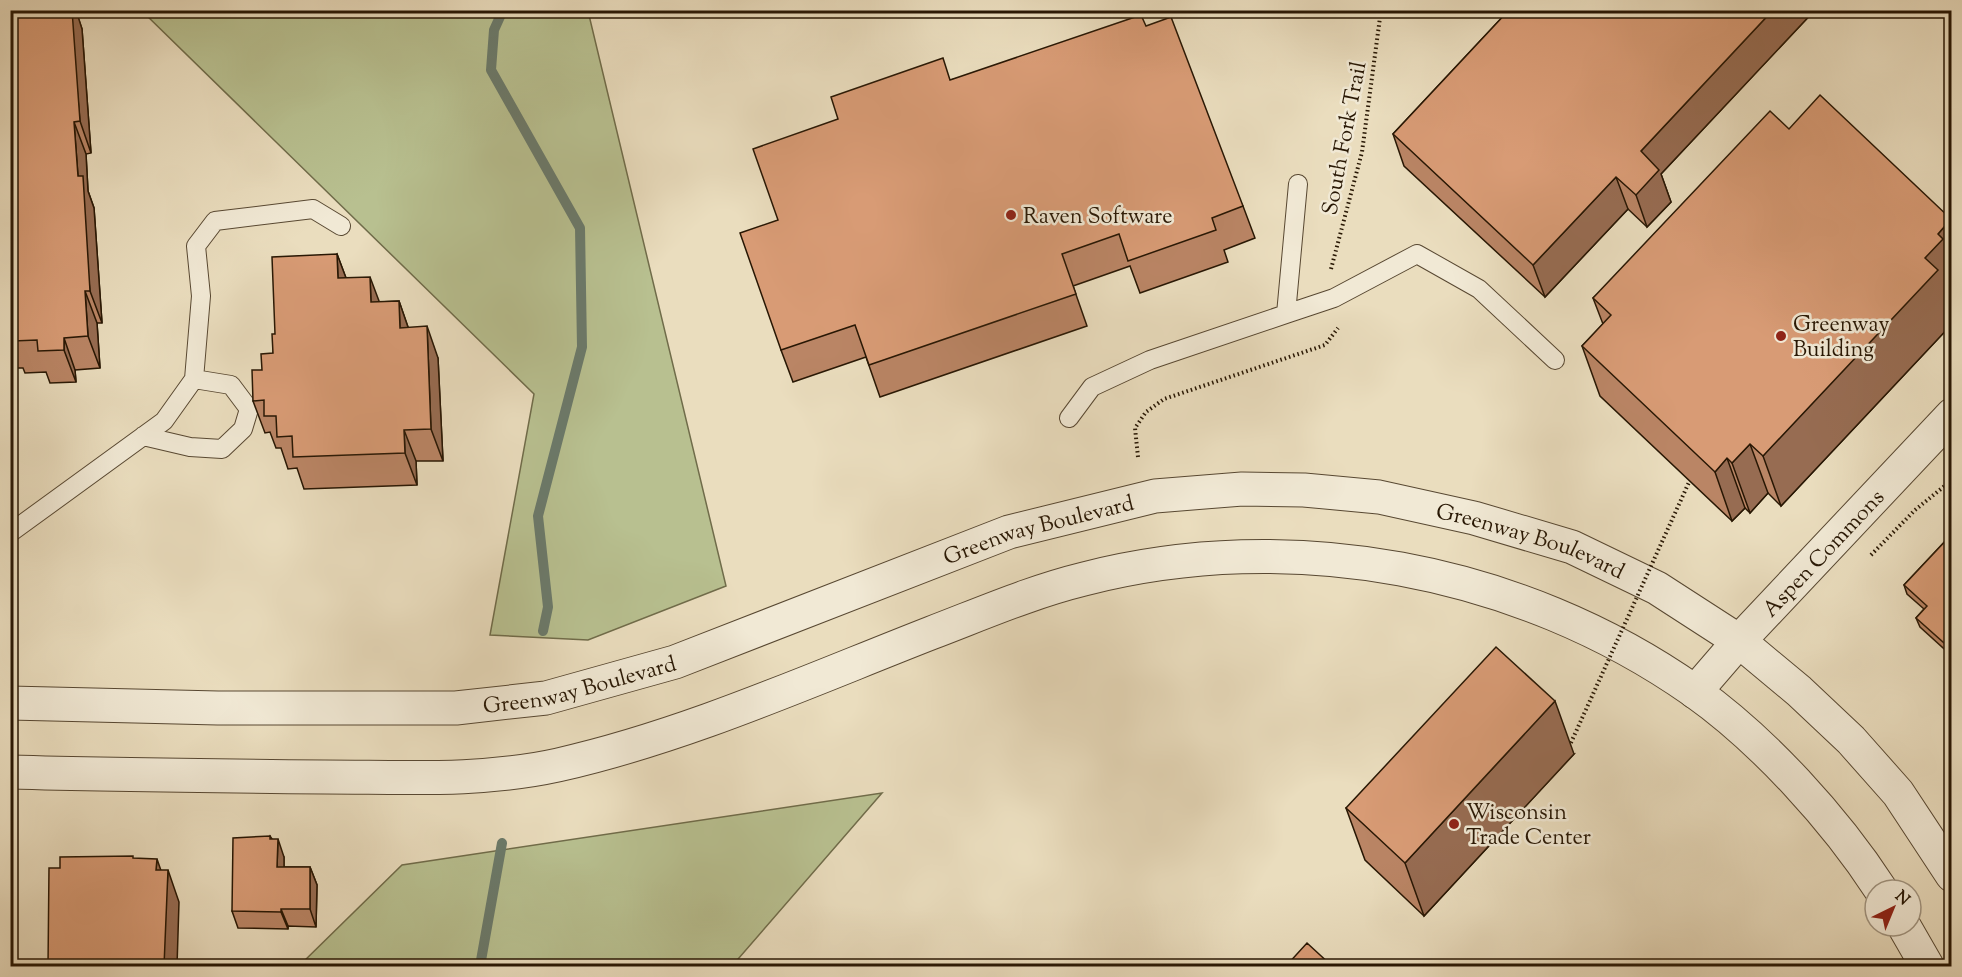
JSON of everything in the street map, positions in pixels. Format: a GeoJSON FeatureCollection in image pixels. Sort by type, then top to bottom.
{"type":"FeatureCollection","features":[{"type":"Feature","properties":{"kind":"street","name":"Aspen Commons"},"geometry":{"type":"LineString","coordinates":[[1695,692],[1739,641],[1952,415]]}},
{"type":"Feature","properties":{"kind":"street","name":"Greenway Boulevard"},"geometry":{"type":"LineString","coordinates":[[10,703],[218,708],[456,708],[546,698],[675,662],[1009,532],[1155,496],[1242,489],[1304,490],[1379,497],[1474,518],[1572,547],[1657,588],[1739,641],[1799,691],[1851,740],[1898,793],[1952,875]]}},
{"type":"Feature","properties":{"kind":"street"},"geometry":{"type":"LineString","coordinates":[[10,772],[226,776],[487,776],[552,766],[684,729],[1025,597],[1086,578],[1191,560],[1290,556],[1392,566],[1480,587],[1564,620],[1630,652],[1695,692],[1754,743],[1808,796],[1873,878]]}},
{"type":"Feature","properties":{"kind":"street"},"geometry":{"type":"LineString","coordinates":[[1911,938],[1927,966]]}},
{"type":"Feature","properties":{"kind":"lane"},"geometry":{"type":"LineString","coordinates":[[1286,314],[1298,183]]}},
{"type":"Feature","properties":{"kind":"lane"},"geometry":{"type":"LineString","coordinates":[[10,533],[164,421],[194,379],[201,296],[196,246],[215,221],[313,208],[341,226]]}},
{"type":"Feature","properties":{"kind":"lane"},"geometry":{"type":"LineString","coordinates":[[1069,418],[1092,387],[1150,360],[1334,298],[1417,254],[1479,289],[1555,360]]}},
{"type":"Feature","properties":{"kind":"lane"},"geometry":{"type":"LineString","coordinates":[[143,436],[190,447],[222,449],[243,429],[249,409],[231,385],[194,379]]}},
{"type":"Feature","properties":{"kind":"path","name":"South Fork Trail"},"geometry":{"type":"LineString","coordinates":[[1331,270],[1362,152],[1381,10]]}},
{"type":"Feature","properties":{"kind":"path"},"geometry":{"type":"LineString","coordinates":[[1138,457],[1135,428],[1146,412],[1164,399],[1324,345],[1338,328]]}},
{"type":"Feature","properties":{"kind":"path"},"geometry":{"type":"LineString","coordinates":[[1569,748],[1690,480]]}},
{"type":"Feature","properties":{"kind":"path"},"geometry":{"type":"LineString","coordinates":[[1867,560],[1915,510],[1952,480]]}},
{"type":"Feature","properties":{"kind":"path"},"geometry":{"type":"LineString","coordinates":[[10,905],[13,966]]}},
{"type":"Feature","properties":{"kind":"green space"},"geometry":{"type":"Polygon","coordinates":[[[142,11],[588,11],[726,586],[588,640],[490,635],[534,394],[142,11]]]}},
{"type":"Feature","properties":{"kind":"green space"},"geometry":{"type":"Polygon","coordinates":[[[882,793],[732,966],[299,966],[402,865],[882,793]]]}},
{"type":"Feature","properties":{"kind":"building"},"geometry":{"type":"Polygon","coordinates":[[[10,10],[72,10],[80,121],[74,122],[78,176],[83,176],[90,291],[85,291],[88,336],[64,338],[64,350],[38,351],[37,340],[13,341],[13,335],[10,336],[10,10]]]}},
{"type":"Feature","properties":{"kind":"building"},"geometry":{"type":"Polygon","coordinates":[[[1509,10],[1773,10],[1641,151],[1659,170],[1636,195],[1616,177],[1533,265],[1393,134],[1509,10]]]}},
{"type":"Feature","properties":{"kind":"building","name":"Raven Software"},"geometry":{"type":"Polygon","coordinates":[[[1141,15],[1146,26],[1171,17],[1243,206],[1212,218],[1216,230],[1128,261],[1119,234],[1062,254],[1076,294],[869,365],[855,325],[781,350],[740,233],[778,220],[753,149],[838,119],[831,97],[943,58],[950,80],[1141,15]]]}},
{"type":"Feature","properties":{"kind":"building","name":"Greenway Building"},"geometry":{"type":"Polygon","coordinates":[[[1820,95],[1951,219],[1938,234],[1943,239],[1925,258],[1938,270],[1763,456],[1750,444],[1732,463],[1727,458],[1715,472],[1582,346],[1611,315],[1593,298],[1770,111],[1789,129],[1820,95]]]}},
{"type":"Feature","properties":{"kind":"building"},"geometry":{"type":"Polygon","coordinates":[[[337,254],[338,278],[370,277],[371,302],[399,301],[400,328],[427,326],[431,429],[404,430],[405,453],[293,457],[292,436],[277,437],[276,416],[264,416],[264,400],[253,401],[252,370],[262,370],[261,354],[273,353],[272,334],[275,334],[272,257],[337,254]]]}},
{"type":"Feature","properties":{"kind":"building"},"geometry":{"type":"Polygon","coordinates":[[[1952,534],[1952,650],[1916,618],[1927,606],[1904,585],[1952,534]]]}},
{"type":"Feature","properties":{"kind":"building"},"geometry":{"type":"Polygon","coordinates":[[[1496,647],[1555,701],[1405,863],[1346,808],[1496,647]]]}},
{"type":"Feature","properties":{"kind":"building"},"geometry":{"type":"Polygon","coordinates":[[[270,836],[270,839],[278,839],[277,867],[310,867],[310,909],[281,909],[281,912],[232,911],[233,838],[270,836]]]}},
{"type":"Feature","properties":{"kind":"building"},"geometry":{"type":"Polygon","coordinates":[[[133,856],[133,858],[157,859],[156,870],[168,870],[164,966],[48,966],[49,868],[60,868],[60,857],[133,856]]]}},
{"type":"Feature","properties":{"kind":"building"},"geometry":{"type":"Polygon","coordinates":[[[1307,943],[1332,966],[1286,966],[1307,943]]]}},
{"type":"Feature","properties":{"kind":"waterway"},"geometry":{"type":"LineString","coordinates":[[503,10],[494,30],[491,70],[580,228],[582,347],[538,516],[548,607],[543,631]]}},
{"type":"Feature","properties":{"kind":"waterway"},"geometry":{"type":"LineString","coordinates":[[480,966],[502,843]]}},
{"type":"Feature","properties":{"kind":"place","name":"Raven Software"},"geometry":{"type":"Point","coordinates":[1011,215]}},
{"type":"Feature","properties":{"kind":"place","name":"Greenway Building"},"geometry":{"type":"Point","coordinates":[1781,336]}},
{"type":"Feature","properties":{"kind":"place","name":"Wisconsin Trade Center"},"geometry":{"type":"Point","coordinates":[1454,824]}}]}
